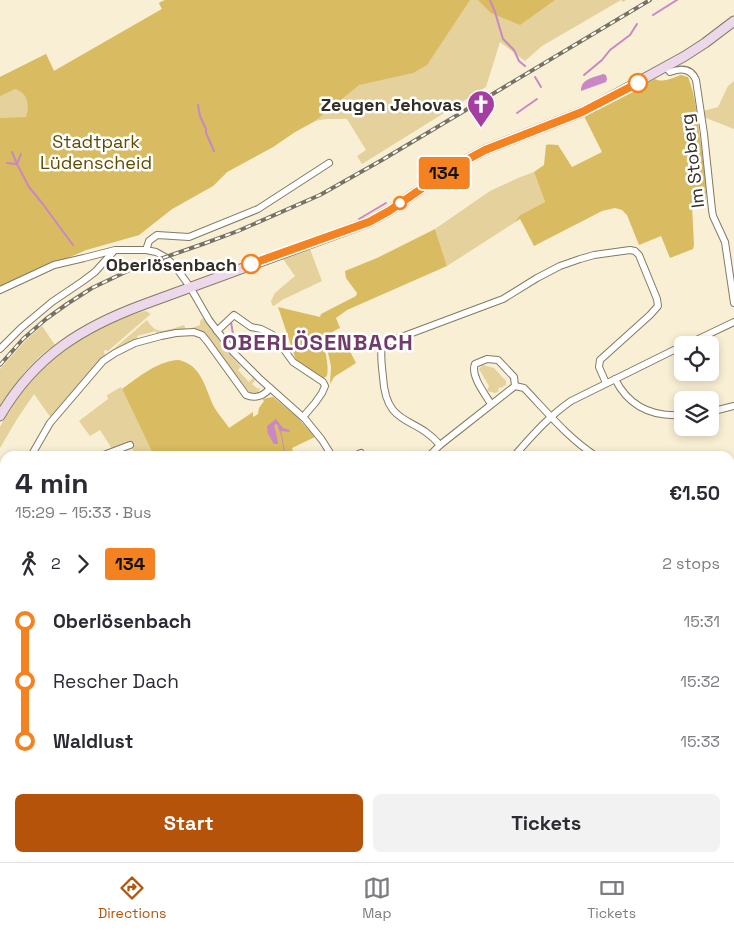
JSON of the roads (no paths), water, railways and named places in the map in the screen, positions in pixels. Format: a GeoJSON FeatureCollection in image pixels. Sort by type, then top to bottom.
{"type":"FeatureCollection","features":[{"type":"Feature","properties":{"kind":"main road"},"geometry":{"type":"LineString","coordinates":[[0,416],[12,396],[38,366],[53,352],[91,327],[118,314],[369,222],[389,211],[450,169],[485,150],[582,112],[638,83],[685,56],[734,21]]}},
{"type":"Feature","properties":{"kind":"street","name":"Im Stoberg"},"geometry":{"type":"LineString","coordinates":[[666,67],[670,72],[686,69],[696,80],[713,216],[725,242],[734,303]]}},
{"type":"Feature","properties":{"kind":"street"},"geometry":{"type":"LineString","coordinates":[[146,250],[149,241],[157,235],[188,237],[258,209],[329,162]]}},
{"type":"Feature","properties":{"kind":"street"},"geometry":{"type":"LineString","coordinates":[[0,349],[20,328],[52,302],[83,282],[115,250]]}},
{"type":"Feature","properties":{"kind":"street"},"geometry":{"type":"LineString","coordinates":[[0,290],[54,265],[115,250],[146,250],[156,252],[172,262],[217,331],[234,352],[270,388],[303,416],[329,451]]}},
{"type":"Feature","properties":{"kind":"street"},"geometry":{"type":"LineString","coordinates":[[440,445],[429,433],[398,416],[389,404],[383,385],[382,346],[388,342],[503,299],[546,272],[594,255],[633,250],[639,255],[657,299],[658,306],[600,360],[598,365],[606,383]]}},
{"type":"Feature","properties":{"kind":"street"},"geometry":{"type":"LineString","coordinates":[[217,331],[234,315],[251,327],[261,329],[275,337],[293,362],[323,382],[325,388],[303,416]]}},
{"type":"Feature","properties":{"kind":"street"},"geometry":{"type":"LineString","coordinates":[[705,336],[734,322]]}},
{"type":"Feature","properties":{"kind":"street"},"geometry":{"type":"LineString","coordinates":[[34,451],[50,423],[98,366],[129,346],[142,341],[176,333],[194,332],[202,335],[207,341],[246,395],[251,397],[266,394],[270,388]]}},
{"type":"Feature","properties":{"kind":"street"},"geometry":{"type":"LineString","coordinates":[[518,451],[550,416],[571,402],[674,351]]}},
{"type":"Feature","properties":{"kind":"street"},"geometry":{"type":"LineString","coordinates":[[492,404],[474,375],[475,364],[487,359],[498,360],[514,376],[514,386]]}},
{"type":"Feature","properties":{"kind":"street"},"geometry":{"type":"LineString","coordinates":[[615,379],[626,396],[642,408],[659,414],[674,415]]}},
{"type":"Feature","properties":{"kind":"street"},"geometry":{"type":"LineString","coordinates":[[514,386],[524,388],[550,416],[589,451]]}},
{"type":"Feature","properties":{"kind":"street"},"geometry":{"type":"LineString","coordinates":[[434,451],[514,386]]}},
{"type":"Feature","properties":{"kind":"street"},"geometry":{"type":"LineString","coordinates":[[719,410],[734,406]]}},
{"type":"Feature","properties":{"kind":"street"},"geometry":{"type":"LineString","coordinates":[[114,451],[130,445]]}},
{"type":"Feature","properties":{"kind":"waterway"},"geometry":{"type":"LineString","coordinates":[[490,0],[503,39],[514,50],[519,61],[525,66]]}},
{"type":"Feature","properties":{"kind":"waterway"},"geometry":{"type":"LineString","coordinates":[[653,15],[677,0]]}},
{"type":"Feature","properties":{"kind":"waterway"},"geometry":{"type":"LineString","coordinates":[[584,75],[602,60],[610,50],[630,35],[637,24]]}},
{"type":"Feature","properties":{"kind":"waterway"},"geometry":{"type":"LineString","coordinates":[[535,77],[541,87]]}},
{"type":"Feature","properties":{"kind":"waterway"},"geometry":{"type":"LineString","coordinates":[[517,113],[537,99]]}},
{"type":"Feature","properties":{"kind":"waterway"},"geometry":{"type":"LineString","coordinates":[[198,105],[200,116],[214,151]]}},
{"type":"Feature","properties":{"kind":"waterway"},"geometry":{"type":"LineString","coordinates":[[12,152],[29,187],[73,245]]}},
{"type":"Feature","properties":{"kind":"waterway"},"geometry":{"type":"LineString","coordinates":[[7,163],[17,164],[21,154]]}},
{"type":"Feature","properties":{"kind":"waterway"},"geometry":{"type":"LineString","coordinates":[[359,219],[386,203]]}},
{"type":"Feature","properties":{"kind":"waterway"},"geometry":{"type":"LineString","coordinates":[[231,322],[236,346]]}},
{"type":"Feature","properties":{"kind":"railway"},"geometry":{"type":"LineString","coordinates":[[0,365],[23,339],[46,319],[92,288],[134,268],[238,231],[320,195],[650,0]]}},
{"type":"Feature","properties":{"kind":"place","name":"Zeugen Jehovas"},"geometry":{"type":"Point","coordinates":[481,128]}},
{"type":"Feature","properties":{"kind":"place","name":"Oberlösenbach"},"geometry":{"type":"Point","coordinates":[251,264]}},
{"type":"Feature","properties":{"kind":"district","name":"OBERLÖSENBACH"},"geometry":{"type":"Point","coordinates":[318,342]}},
{"type":"Feature","properties":{"kind":"park label","name":"Stadtpark Lüdenscheid"},"geometry":{"type":"Point","coordinates":[96,151]}}]}
